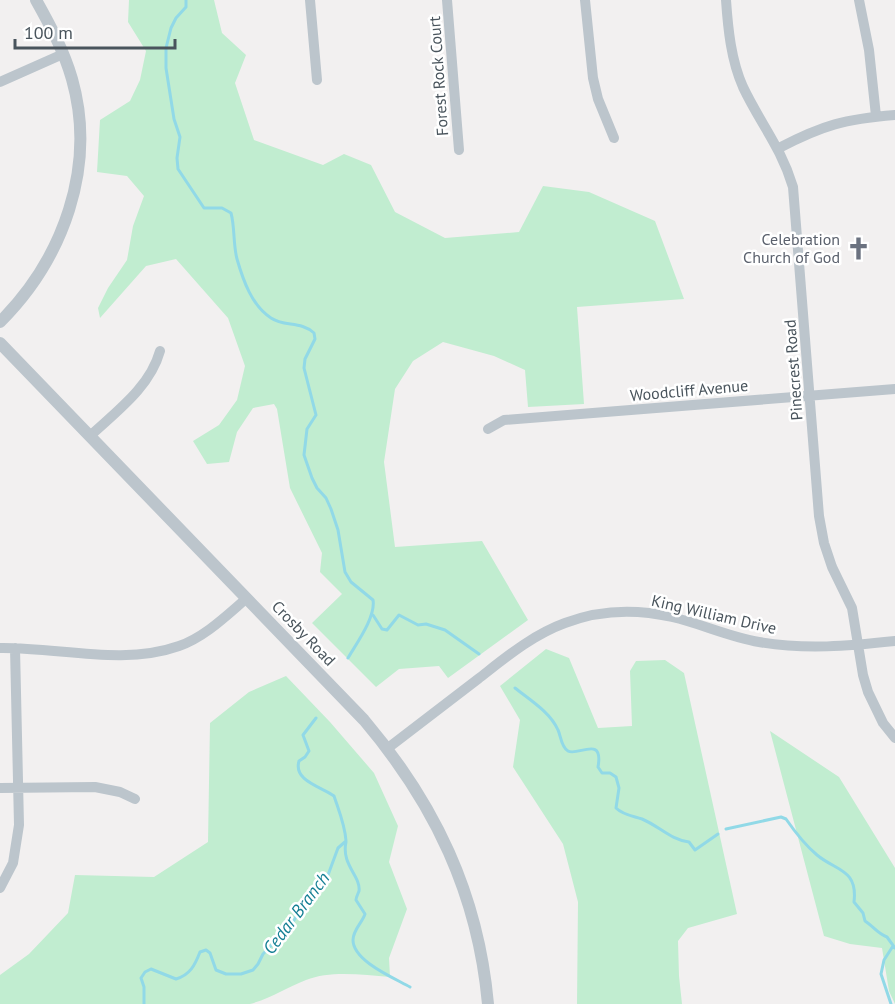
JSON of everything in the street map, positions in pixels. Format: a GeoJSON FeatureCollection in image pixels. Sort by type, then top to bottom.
{"type":"FeatureCollection","features":[{"type":"Feature","properties":{"kind":"street"},"geometry":{"type":"LineString","coordinates":[[0,322],[43,270],[65,224],[77,179],[80,134],[78,104],[63,54],[36,0]]}},
{"type":"Feature","properties":{"kind":"street"},"geometry":{"type":"LineString","coordinates":[[310,0],[317,80]]}},
{"type":"Feature","properties":{"kind":"street","name":"Forest Rock Court"},"geometry":{"type":"LineString","coordinates":[[447,0],[459,150]]}},
{"type":"Feature","properties":{"kind":"street"},"geometry":{"type":"LineString","coordinates":[[585,0],[593,78],[598,99],[614,138]]}},
{"type":"Feature","properties":{"kind":"street","name":"Pinecrest Road"},"geometry":{"type":"LineString","coordinates":[[726,0],[731,47],[742,86],[779,148],[790,178],[796,207],[819,516],[824,543],[832,567],[852,608],[868,692],[879,716],[895,738]]}},
{"type":"Feature","properties":{"kind":"street"},"geometry":{"type":"LineString","coordinates":[[859,0],[869,50],[876,116]]}},
{"type":"Feature","properties":{"kind":"street"},"geometry":{"type":"LineString","coordinates":[[0,82],[63,54]]}},
{"type":"Feature","properties":{"kind":"street"},"geometry":{"type":"LineString","coordinates":[[779,148],[834,123],[895,115]]}},
{"type":"Feature","properties":{"kind":"street","name":"Crosby Road"},"geometry":{"type":"LineString","coordinates":[[0,343],[364,720],[388,748],[427,807],[455,866],[467,897],[477,934],[488,1004]]}},
{"type":"Feature","properties":{"kind":"street"},"geometry":{"type":"LineString","coordinates":[[90,436],[149,377],[160,351]]}},
{"type":"Feature","properties":{"kind":"street","name":"Woodcliff Avenue"},"geometry":{"type":"LineString","coordinates":[[488,429],[504,420],[895,389]]}},
{"type":"Feature","properties":{"kind":"street"},"geometry":{"type":"LineString","coordinates":[[0,648],[119,654],[159,651],[180,646],[199,636],[247,598]]}},
{"type":"Feature","properties":{"kind":"street","name":"King William Drive"},"geometry":{"type":"LineString","coordinates":[[388,748],[518,648],[542,633],[590,615],[615,612],[672,617],[742,638],[792,647],[859,645],[895,641]]}},
{"type":"Feature","properties":{"kind":"street"},"geometry":{"type":"LineString","coordinates":[[0,888],[13,863],[17,846],[19,787],[15,648]]}},
{"type":"Feature","properties":{"kind":"street"},"geometry":{"type":"LineString","coordinates":[[0,788],[109,788],[135,799]]}},
{"type":"Feature","properties":{"kind":"green space"},"geometry":{"type":"Polygon","coordinates":[[[129,0],[214,0],[222,33],[246,55],[235,83],[254,140],[323,165],[344,154],[371,165],[395,212],[445,238],[519,232],[543,186],[589,192],[655,221],[684,299],[577,307],[584,404],[528,407],[525,370],[494,356],[443,342],[413,361],[395,389],[384,462],[395,547],[482,541],[528,620],[448,678],[439,666],[399,669],[376,687],[312,623],[342,594],[320,572],[322,553],[290,488],[277,409],[274,404],[253,408],[237,432],[229,462],[207,464],[193,441],[219,425],[237,400],[245,366],[228,318],[176,259],[146,266],[100,318],[98,308],[127,260],[133,226],[144,196],[127,176],[97,172],[100,120],[130,101],[140,80],[146,51],[128,22],[129,0]]]}},
{"type":"Feature","properties":{"kind":"green space"},"geometry":{"type":"Polygon","coordinates":[[[546,649],[569,658],[598,728],[632,726],[630,671],[636,661],[665,660],[684,673],[737,914],[688,928],[678,941],[682,1004],[577,1004],[578,902],[563,844],[513,767],[520,720],[500,686],[546,649]]]}},
{"type":"Feature","properties":{"kind":"green space"},"geometry":{"type":"Polygon","coordinates":[[[286,676],[374,773],[398,826],[389,862],[407,909],[389,958],[390,977],[326,975],[298,983],[250,1004],[0,1004],[0,975],[29,954],[68,913],[75,875],[154,877],[208,842],[210,723],[249,692],[286,676]]]}},
{"type":"Feature","properties":{"kind":"green space"},"geometry":{"type":"Polygon","coordinates":[[[770,731],[839,777],[895,868],[895,1004],[889,991],[882,948],[850,944],[824,936],[770,731]]]}},
{"type":"Feature","properties":{"kind":"waterway","name":"Cedar Branch"},"geometry":{"type":"LineString","coordinates":[[186,0],[186,7],[171,28],[166,48],[166,68],[174,119],[180,137],[178,169],[204,208],[222,208],[231,213],[237,259],[253,300],[264,313],[276,321],[304,327],[314,333],[315,339],[305,359],[304,368],[316,415],[307,429],[304,455],[312,478],[331,509],[338,530],[345,572],[351,582],[373,600],[369,622],[348,658]]}},
{"type":"Feature","properties":{"kind":"waterway"},"geometry":{"type":"LineString","coordinates":[[373,615],[382,629],[387,630],[399,615],[418,625],[426,624],[445,630],[479,654]]}},
{"type":"Feature","properties":{"kind":"waterway"},"geometry":{"type":"LineString","coordinates":[[515,688],[550,718],[568,751],[589,749],[597,751],[598,767],[602,773],[610,773],[616,777],[619,788],[616,808],[625,814],[648,822],[676,839],[689,842],[695,850],[718,834]]}},
{"type":"Feature","properties":{"kind":"waterway","name":"Cedar Branch"},"geometry":{"type":"LineString","coordinates":[[144,1004],[144,987],[141,978],[145,972],[151,969],[176,979],[188,972],[200,952],[206,950],[210,953],[216,970],[226,974],[241,974],[253,970],[263,954],[291,925],[308,897],[328,875],[338,848],[346,841],[343,824],[334,796],[310,783],[300,774],[298,768],[299,761],[309,751],[303,735],[316,718]]}},
{"type":"Feature","properties":{"kind":"waterway"},"geometry":{"type":"LineString","coordinates":[[726,829],[781,817],[786,819],[813,851],[849,877],[853,883],[854,902],[863,913],[865,921],[887,937],[895,948]]}},
{"type":"Feature","properties":{"kind":"waterway"},"geometry":{"type":"LineString","coordinates":[[346,842],[348,864],[359,886],[356,900],[365,914],[353,936],[355,948],[367,962],[410,987]]}},
{"type":"Feature","properties":{"kind":"waterway"},"geometry":{"type":"LineString","coordinates":[[891,1004],[881,974],[884,960],[893,946]]}},
{"type":"Feature","properties":{"kind":"place","name":"Celebration Church of God"},"geometry":{"type":"Point","coordinates":[858,248]}}]}
